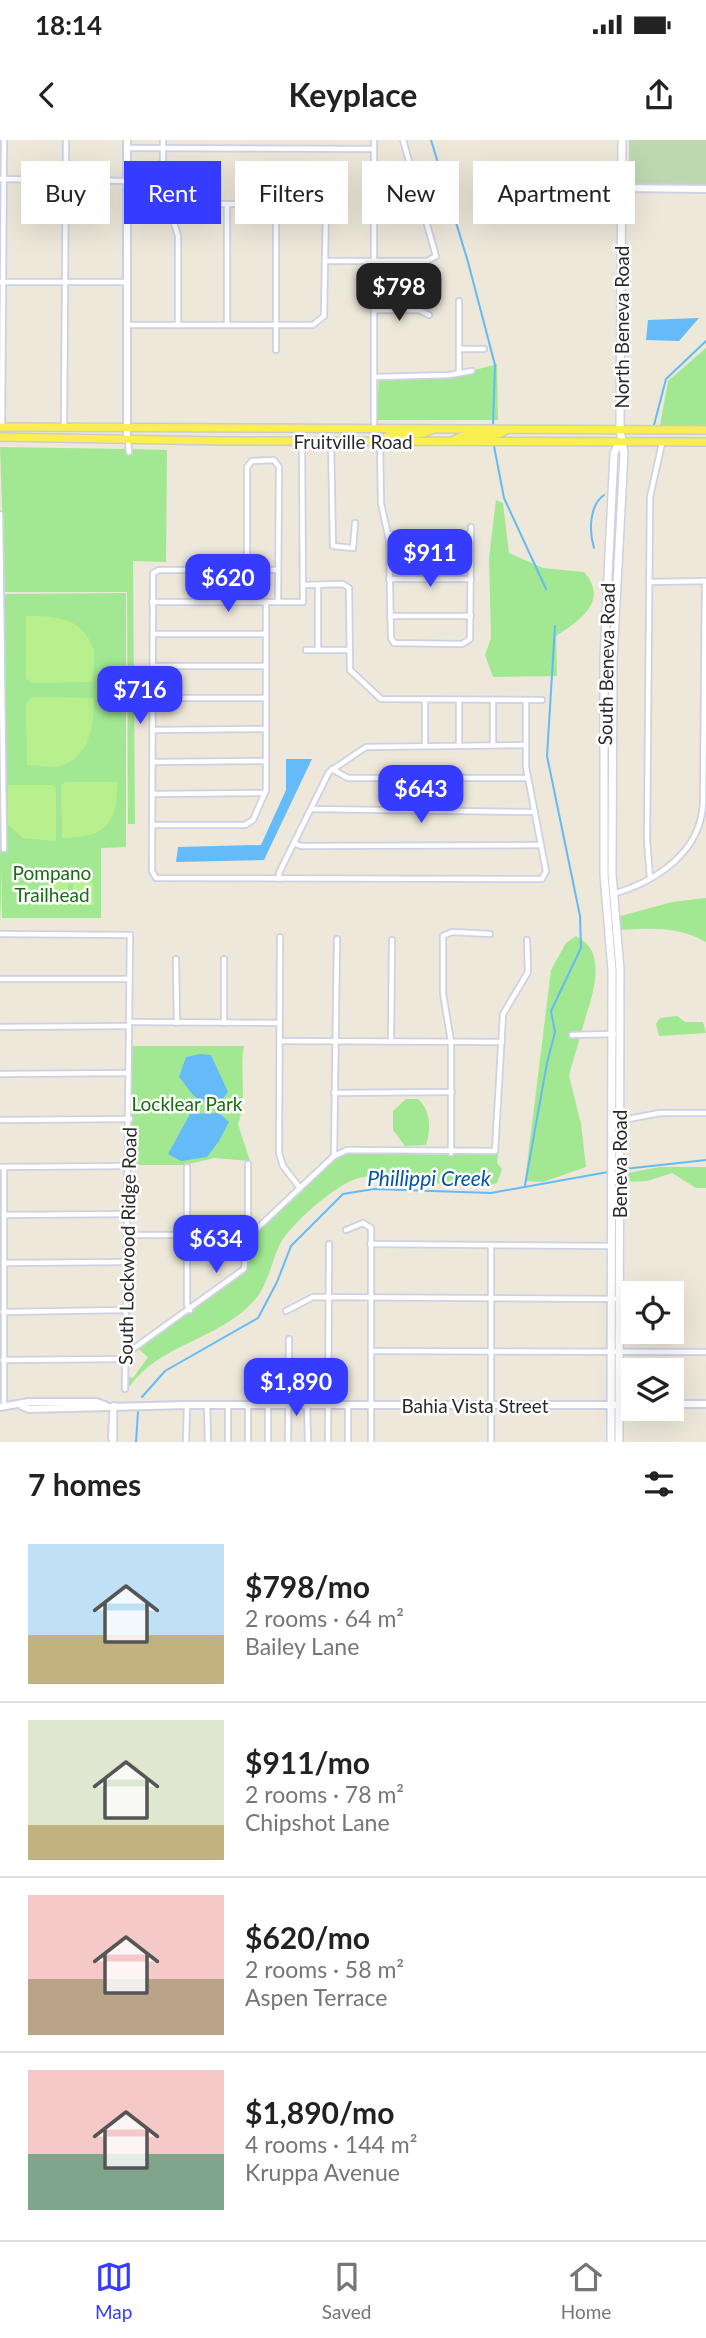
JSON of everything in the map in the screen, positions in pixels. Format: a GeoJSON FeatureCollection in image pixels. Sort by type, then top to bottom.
{"type":"FeatureCollection","features":[{"type":"Feature","properties":{"kind":"main road","name":"North Beneva Road"},"geometry":{"type":"LineString","coordinates":[[622,140],[622,161]]}},
{"type":"Feature","properties":{"kind":"main road","name":"North Beneva Road"},"geometry":{"type":"LineString","coordinates":[[620,430],[621,224]]}},
{"type":"Feature","properties":{"kind":"main road","name":"Fruitville Road"},"geometry":{"type":"LineString","coordinates":[[1,427],[706,430]]}},
{"type":"Feature","properties":{"kind":"main road"},"geometry":{"type":"LineString","coordinates":[[351,441],[374,430]]}},
{"type":"Feature","properties":{"kind":"main road"},"geometry":{"type":"LineString","coordinates":[[380,441],[389,435],[422,435],[432,430]]}},
{"type":"Feature","properties":{"kind":"main road"},"geometry":{"type":"LineString","coordinates":[[452,441],[460,436],[496,435],[505,430]]}},
{"type":"Feature","properties":{"kind":"main road","name":"South Beneva Road"},"geometry":{"type":"LineString","coordinates":[[608,891],[614,659],[624,453],[620,430]]}},
{"type":"Feature","properties":{"kind":"main road","name":"Fruitville Road"},"geometry":{"type":"LineString","coordinates":[[0,437],[706,442]]}},
{"type":"Feature","properties":{"kind":"main road","name":"Beneva Road"},"geometry":{"type":"LineString","coordinates":[[608,891],[616,1034],[615,1405],[611,1442]]}},
{"type":"Feature","properties":{"kind":"main road","name":"Beneva Road"},"geometry":{"type":"LineString","coordinates":[[615,1186],[612,1246],[615,1299]]}},
{"type":"Feature","properties":{"kind":"main road","name":"Beneva Road"},"geometry":{"type":"LineString","coordinates":[[615,1405],[619,1442]]}},
{"type":"Feature","properties":{"kind":"street"},"geometry":{"type":"LineString","coordinates":[[1,427],[4,140]]}},
{"type":"Feature","properties":{"kind":"street"},"geometry":{"type":"LineString","coordinates":[[65,161],[66,140]]}},
{"type":"Feature","properties":{"kind":"street"},"geometry":{"type":"LineString","coordinates":[[162,161],[163,140]]}},
{"type":"Feature","properties":{"kind":"street"},"geometry":{"type":"LineString","coordinates":[[374,140],[374,430]]}},
{"type":"Feature","properties":{"kind":"street"},"geometry":{"type":"LineString","coordinates":[[325,261],[428,261],[436,256],[403,140]]}},
{"type":"Feature","properties":{"kind":"street"},"geometry":{"type":"LineString","coordinates":[[127,144],[162,149],[374,149]]}},
{"type":"Feature","properties":{"kind":"street"},"geometry":{"type":"LineString","coordinates":[[2,179],[21,179]]}},
{"type":"Feature","properties":{"kind":"street"},"geometry":{"type":"LineString","coordinates":[[635,188],[706,189]]}},
{"type":"Feature","properties":{"kind":"street"},"geometry":{"type":"LineString","coordinates":[[221,205],[235,205]]}},
{"type":"Feature","properties":{"kind":"street"},"geometry":{"type":"LineString","coordinates":[[227,205],[227,325]]}},
{"type":"Feature","properties":{"kind":"street"},"geometry":{"type":"LineString","coordinates":[[64,426],[65,224]]}},
{"type":"Feature","properties":{"kind":"street"},"geometry":{"type":"LineString","coordinates":[[127,224],[129,452]]}},
{"type":"Feature","properties":{"kind":"street"},"geometry":{"type":"LineString","coordinates":[[174,224],[178,236],[178,325]]}},
{"type":"Feature","properties":{"kind":"street"},"geometry":{"type":"LineString","coordinates":[[276,224],[276,351]]}},
{"type":"Feature","properties":{"kind":"street"},"geometry":{"type":"LineString","coordinates":[[127,325],[313,325],[321,321],[325,312],[326,224]]}},
{"type":"Feature","properties":{"kind":"street"},"geometry":{"type":"LineString","coordinates":[[2,282],[127,282]]}},
{"type":"Feature","properties":{"kind":"street"},"geometry":{"type":"LineString","coordinates":[[459,301],[459,373]]}},
{"type":"Feature","properties":{"kind":"street"},"geometry":{"type":"LineString","coordinates":[[374,310],[419,310],[429,315]]}},
{"type":"Feature","properties":{"kind":"street"},"geometry":{"type":"LineString","coordinates":[[459,349],[484,349]]}},
{"type":"Feature","properties":{"kind":"street"},"geometry":{"type":"LineString","coordinates":[[376,377],[472,371]]}},
{"type":"Feature","properties":{"kind":"street"},"geometry":{"type":"LineString","coordinates":[[152,601],[303,601],[302,441]]}},
{"type":"Feature","properties":{"kind":"street"},"geometry":{"type":"LineString","coordinates":[[331,441],[332,544],[337,548],[353,548],[355,523]]}},
{"type":"Feature","properties":{"kind":"street"},"geometry":{"type":"LineString","coordinates":[[380,441],[381,503],[389,534],[393,643],[467,642],[471,636],[471,527]]}},
{"type":"Feature","properties":{"kind":"street"},"geometry":{"type":"LineString","coordinates":[[650,877],[647,856],[650,488],[663,442]]}},
{"type":"Feature","properties":{"kind":"street"},"geometry":{"type":"LineString","coordinates":[[247,570],[247,467],[252,461],[274,460],[279,468],[278,602]]}},
{"type":"Feature","properties":{"kind":"street"},"geometry":{"type":"LineString","coordinates":[[0,514],[4,849]]}},
{"type":"Feature","properties":{"kind":"street"},"geometry":{"type":"LineString","coordinates":[[389,534],[471,534]]}},
{"type":"Feature","properties":{"kind":"street"},"geometry":{"type":"LineString","coordinates":[[277,570],[154,572],[152,872],[155,878],[538,880],[545,877],[528,778],[526,701]]}},
{"type":"Feature","properties":{"kind":"street"},"geometry":{"type":"LineString","coordinates":[[390,579],[471,579]]}},
{"type":"Feature","properties":{"kind":"street"},"geometry":{"type":"LineString","coordinates":[[608,891],[650,877],[672,864],[686,852],[696,835],[702,816],[705,581],[649,582]]}},
{"type":"Feature","properties":{"kind":"street"},"geometry":{"type":"LineString","coordinates":[[303,585],[343,584],[349,588],[351,673],[378,697],[388,701],[542,700]]}},
{"type":"Feature","properties":{"kind":"street"},"geometry":{"type":"LineString","coordinates":[[318,585],[318,650]]}},
{"type":"Feature","properties":{"kind":"street"},"geometry":{"type":"LineString","coordinates":[[152,825],[250,824],[265,793],[266,602]]}},
{"type":"Feature","properties":{"kind":"street"},"geometry":{"type":"LineString","coordinates":[[390,616],[471,616]]}},
{"type":"Feature","properties":{"kind":"street"},"geometry":{"type":"LineString","coordinates":[[153,634],[266,634]]}},
{"type":"Feature","properties":{"kind":"street"},"geometry":{"type":"LineString","coordinates":[[306,650],[350,650]]}},
{"type":"Feature","properties":{"kind":"street"},"geometry":{"type":"LineString","coordinates":[[153,666],[266,666]]}},
{"type":"Feature","properties":{"kind":"street"},"geometry":{"type":"LineString","coordinates":[[153,698],[266,698]]}},
{"type":"Feature","properties":{"kind":"street"},"geometry":{"type":"LineString","coordinates":[[459,700],[459,745]]}},
{"type":"Feature","properties":{"kind":"street"},"geometry":{"type":"LineString","coordinates":[[493,700],[493,745]]}},
{"type":"Feature","properties":{"kind":"street"},"geometry":{"type":"LineString","coordinates":[[425,701],[425,745]]}},
{"type":"Feature","properties":{"kind":"street"},"geometry":{"type":"LineString","coordinates":[[153,730],[266,729]]}},
{"type":"Feature","properties":{"kind":"street"},"geometry":{"type":"LineString","coordinates":[[279,879],[294,843],[332,769],[368,746],[526,745]]}},
{"type":"Feature","properties":{"kind":"street"},"geometry":{"type":"LineString","coordinates":[[153,762],[266,761]]}},
{"type":"Feature","properties":{"kind":"street"},"geometry":{"type":"LineString","coordinates":[[332,769],[348,778],[528,778]]}},
{"type":"Feature","properties":{"kind":"street"},"geometry":{"type":"LineString","coordinates":[[153,794],[265,793]]}},
{"type":"Feature","properties":{"kind":"street"},"geometry":{"type":"LineString","coordinates":[[311,809],[535,813]]}},
{"type":"Feature","properties":{"kind":"street"},"geometry":{"type":"LineString","coordinates":[[294,843],[301,846],[541,845]]}},
{"type":"Feature","properties":{"kind":"street"},"geometry":{"type":"LineString","coordinates":[[451,1153],[452,1042],[444,1004],[443,939],[449,932],[490,934]]}},
{"type":"Feature","properties":{"kind":"street","name":"South Lockwood Ridge Road"},"geometry":{"type":"LineString","coordinates":[[0,934],[130,935],[125,1389]]}},
{"type":"Feature","properties":{"kind":"street"},"geometry":{"type":"LineString","coordinates":[[280,937],[280,1156],[285,1168],[300,1188]]}},
{"type":"Feature","properties":{"kind":"street"},"geometry":{"type":"LineString","coordinates":[[334,1156],[337,939]]}},
{"type":"Feature","properties":{"kind":"street"},"geometry":{"type":"LineString","coordinates":[[391,1041],[392,940]]}},
{"type":"Feature","properties":{"kind":"street"},"geometry":{"type":"LineString","coordinates":[[127,1235],[248,1235],[334,1156],[354,1149],[451,1153],[495,1151],[504,1011],[528,972],[527,940]]}},
{"type":"Feature","properties":{"kind":"street"},"geometry":{"type":"LineString","coordinates":[[176,959],[177,1023]]}},
{"type":"Feature","properties":{"kind":"street"},"geometry":{"type":"LineString","coordinates":[[224,959],[224,1023]]}},
{"type":"Feature","properties":{"kind":"street"},"geometry":{"type":"LineString","coordinates":[[0,979],[129,979]]}},
{"type":"Feature","properties":{"kind":"street"},"geometry":{"type":"LineString","coordinates":[[0,1027],[280,1023]]}},
{"type":"Feature","properties":{"kind":"street"},"geometry":{"type":"LineString","coordinates":[[572,1035],[616,1034]]}},
{"type":"Feature","properties":{"kind":"street"},"geometry":{"type":"LineString","coordinates":[[280,1041],[502,1042]]}},
{"type":"Feature","properties":{"kind":"street"},"geometry":{"type":"LineString","coordinates":[[0,1073],[128,1073]]}},
{"type":"Feature","properties":{"kind":"street"},"geometry":{"type":"LineString","coordinates":[[334,1093],[452,1092]]}},
{"type":"Feature","properties":{"kind":"street"},"geometry":{"type":"LineString","coordinates":[[616,1122],[660,1113],[706,1114]]}},
{"type":"Feature","properties":{"kind":"street"},"geometry":{"type":"LineString","coordinates":[[0,1120],[130,1119]]}},
{"type":"Feature","properties":{"kind":"street"},"geometry":{"type":"LineString","coordinates":[[3,1360],[125,1356],[244,1269],[248,1235],[248,1164]]}},
{"type":"Feature","properties":{"kind":"street"},"geometry":{"type":"LineString","coordinates":[[2,1407],[2,1167],[128,1166]]}},
{"type":"Feature","properties":{"kind":"street"},"geometry":{"type":"LineString","coordinates":[[187,1167],[190,1310]]}},
{"type":"Feature","properties":{"kind":"street"},"geometry":{"type":"LineString","coordinates":[[4,1215],[128,1214]]}},
{"type":"Feature","properties":{"kind":"street"},"geometry":{"type":"LineString","coordinates":[[346,1230],[356,1224],[368,1224],[371,1442]]}},
{"type":"Feature","properties":{"kind":"street"},"geometry":{"type":"LineString","coordinates":[[328,1442],[329,1244]]}},
{"type":"Feature","properties":{"kind":"street"},"geometry":{"type":"LineString","coordinates":[[370,1244],[612,1246]]}},
{"type":"Feature","properties":{"kind":"street"},"geometry":{"type":"LineString","coordinates":[[491,1245],[491,1442]]}},
{"type":"Feature","properties":{"kind":"street"},"geometry":{"type":"LineString","coordinates":[[4,1263],[125,1262]]}},
{"type":"Feature","properties":{"kind":"street"},"geometry":{"type":"LineString","coordinates":[[286,1311],[308,1298],[327,1296],[615,1299]]}},
{"type":"Feature","properties":{"kind":"street"},"geometry":{"type":"LineString","coordinates":[[4,1312],[125,1310]]}},
{"type":"Feature","properties":{"kind":"street"},"geometry":{"type":"LineString","coordinates":[[288,1442],[289,1339]]}},
{"type":"Feature","properties":{"kind":"street"},"geometry":{"type":"LineString","coordinates":[[371,1351],[706,1352]]}},
{"type":"Feature","properties":{"kind":"street"},"geometry":{"type":"LineString","coordinates":[[228,1404],[228,1442]]}},
{"type":"Feature","properties":{"kind":"street","name":"Bahia Vista Street"},"geometry":{"type":"LineString","coordinates":[[2,1407],[22,1406],[29,1409],[228,1404],[621,1405]]}},
{"type":"Feature","properties":{"kind":"street"},"geometry":{"type":"LineString","coordinates":[[684,1404],[706,1404]]}},
{"type":"Feature","properties":{"kind":"street"},"geometry":{"type":"LineString","coordinates":[[186,1442],[187,1405]]}},
{"type":"Feature","properties":{"kind":"street"},"geometry":{"type":"LineString","coordinates":[[207,1405],[208,1442]]}},
{"type":"Feature","properties":{"kind":"street"},"geometry":{"type":"LineString","coordinates":[[248,1405],[248,1442]]}},
{"type":"Feature","properties":{"kind":"street"},"geometry":{"type":"LineString","coordinates":[[268,1405],[268,1442]]}},
{"type":"Feature","properties":{"kind":"street"},"geometry":{"type":"LineString","coordinates":[[307,1405],[308,1442]]}},
{"type":"Feature","properties":{"kind":"street"},"geometry":{"type":"LineString","coordinates":[[348,1405],[348,1442]]}},
{"type":"Feature","properties":{"kind":"street"},"geometry":{"type":"LineString","coordinates":[[110,1406],[113,1442]]}},
{"type":"Feature","properties":{"kind":"green space"},"geometry":{"type":"Polygon","coordinates":[[[629,140],[706,140],[706,186],[635,186],[635,161],[629,161],[629,140]]]}},
{"type":"Feature","properties":{"kind":"green space"},"geometry":{"type":"Polygon","coordinates":[[[706,348],[706,425],[660,425],[668,381],[706,348]]]}},
{"type":"Feature","properties":{"kind":"green space"},"geometry":{"type":"Polygon","coordinates":[[[497,364],[498,420],[376,420],[379,381],[449,377],[497,364]]]}},
{"type":"Feature","properties":{"kind":"green space"},"geometry":{"type":"Polygon","coordinates":[[[0,447],[126,449],[127,455],[131,454],[130,449],[167,450],[166,562],[133,561],[135,824],[128,824],[127,592],[5,592],[0,447]]]}},
{"type":"Feature","properties":{"kind":"green space"},"geometry":{"type":"Polygon","coordinates":[[[496,500],[503,503],[509,553],[543,568],[584,572],[591,582],[594,592],[589,608],[556,636],[557,676],[493,677],[485,655],[491,638],[489,558],[496,500]]]}},
{"type":"Feature","properties":{"kind":"green space","name":"Pompano Trailhead"},"geometry":{"type":"Polygon","coordinates":[[[0,560],[2,850],[3,594],[126,593],[126,847],[101,848],[101,918],[2,918],[2,871],[0,923],[0,560]]]}},
{"type":"Feature","properties":{"kind":"green space"},"geometry":{"type":"Polygon","coordinates":[[[26,616],[66,620],[82,630],[94,652],[92,682],[31,683],[26,678],[26,616]]]}},
{"type":"Feature","properties":{"kind":"green space"},"geometry":{"type":"Polygon","coordinates":[[[33,697],[94,698],[89,738],[78,755],[60,766],[27,765],[26,703],[33,697]]]}},
{"type":"Feature","properties":{"kind":"green space"},"geometry":{"type":"Polygon","coordinates":[[[65,782],[117,782],[115,809],[106,826],[88,835],[62,838],[61,786],[65,782]]]}},
{"type":"Feature","properties":{"kind":"green space"},"geometry":{"type":"Polygon","coordinates":[[[8,785],[52,785],[56,788],[56,841],[23,838],[8,825],[8,785]]]}},
{"type":"Feature","properties":{"kind":"green space","name":"Pompano Trailhead"},"geometry":{"type":"Polygon","coordinates":[[[48,882],[68,882],[68,905],[48,905],[48,882]]]}},
{"type":"Feature","properties":{"kind":"green space"},"geometry":{"type":"Polygon","coordinates":[[[73,882],[93,882],[94,905],[74,905],[73,882]]]}},
{"type":"Feature","properties":{"kind":"green space"},"geometry":{"type":"Polygon","coordinates":[[[706,898],[706,942],[675,931],[619,930],[617,917],[672,902],[706,898]]]}},
{"type":"Feature","properties":{"kind":"green space"},"geometry":{"type":"Polygon","coordinates":[[[576,936],[587,944],[596,966],[581,1033],[570,1034],[571,1038],[580,1037],[569,1075],[581,1124],[586,1167],[543,1182],[525,1181],[551,970],[566,943],[576,936]]]}},
{"type":"Feature","properties":{"kind":"green space"},"geometry":{"type":"Polygon","coordinates":[[[677,1016],[685,1022],[703,1022],[706,1033],[659,1036],[656,1024],[660,1018],[677,1016]]]}},
{"type":"Feature","properties":{"kind":"green space","name":"Locklear Park"},"geometry":{"type":"Polygon","coordinates":[[[132,1046],[244,1046],[243,1096],[238,1124],[250,1161],[214,1158],[185,1165],[131,1165],[132,1046]]]}},
{"type":"Feature","properties":{"kind":"green space"},"geometry":{"type":"Polygon","coordinates":[[[406,1099],[418,1099],[428,1115],[429,1133],[426,1145],[405,1146],[393,1130],[393,1111],[406,1099]]]}},
{"type":"Feature","properties":{"kind":"green space"},"geometry":{"type":"Polygon","coordinates":[[[348,1151],[432,1155],[498,1152],[497,1163],[502,1169],[497,1183],[482,1186],[447,1185],[375,1176],[350,1181],[327,1196],[284,1237],[265,1283],[252,1303],[223,1325],[172,1351],[127,1386],[127,1376],[133,1378],[148,1357],[137,1348],[241,1274],[247,1265],[255,1234],[333,1159],[348,1151]]]}},
{"type":"Feature","properties":{"kind":"green space"},"geometry":{"type":"Polygon","coordinates":[[[659,1167],[706,1167],[706,1188],[696,1188],[672,1173],[647,1181],[624,1182],[623,1174],[659,1167]]]}},
{"type":"Feature","properties":{"kind":"water"},"geometry":{"type":"Polygon","coordinates":[[[699,318],[679,341],[646,340],[648,320],[699,318]]]}},
{"type":"Feature","properties":{"kind":"water"},"geometry":{"type":"Polygon","coordinates":[[[286,759],[312,759],[264,860],[176,862],[178,847],[261,845],[286,790],[286,759]]]}},
{"type":"Feature","properties":{"kind":"water"},"geometry":{"type":"Polygon","coordinates":[[[211,1055],[228,1092],[220,1102],[200,1100],[179,1077],[186,1057],[211,1055]]]}},
{"type":"Feature","properties":{"kind":"water"},"geometry":{"type":"Polygon","coordinates":[[[219,1113],[229,1122],[207,1157],[181,1161],[168,1154],[190,1114],[219,1113]]]}},
{"type":"Feature","properties":{"kind":"waterway"},"geometry":{"type":"LineString","coordinates":[[431,140],[468,262],[495,365],[493,425]]}},
{"type":"Feature","properties":{"kind":"waterway"},"geometry":{"type":"LineString","coordinates":[[654,425],[666,379],[706,341]]}},
{"type":"Feature","properties":{"kind":"waterway"},"geometry":{"type":"LineString","coordinates":[[494,446],[504,498],[546,589]]}},
{"type":"Feature","properties":{"kind":"waterway"},"geometry":{"type":"LineString","coordinates":[[594,548],[591,534],[593,512],[595,505],[604,495]]}},
{"type":"Feature","properties":{"kind":"waterway"},"geometry":{"type":"LineString","coordinates":[[525,1185],[555,1032],[551,1011],[581,948],[580,916],[547,756],[555,626]]}},
{"type":"Feature","properties":{"kind":"waterway"},"geometry":{"type":"LineString","coordinates":[[624,1169],[706,1160]]}},
{"type":"Feature","properties":{"kind":"waterway","name":"Phillippi Creek"},"geometry":{"type":"LineString","coordinates":[[142,1397],[165,1371],[258,1318],[277,1282],[291,1246],[343,1194],[374,1189],[491,1193],[608,1172]]}},
{"type":"Feature","properties":{"kind":"waterway","name":"Phillippi Creek"},"geometry":{"type":"LineString","coordinates":[[136,1442],[138,1412]]}}]}
